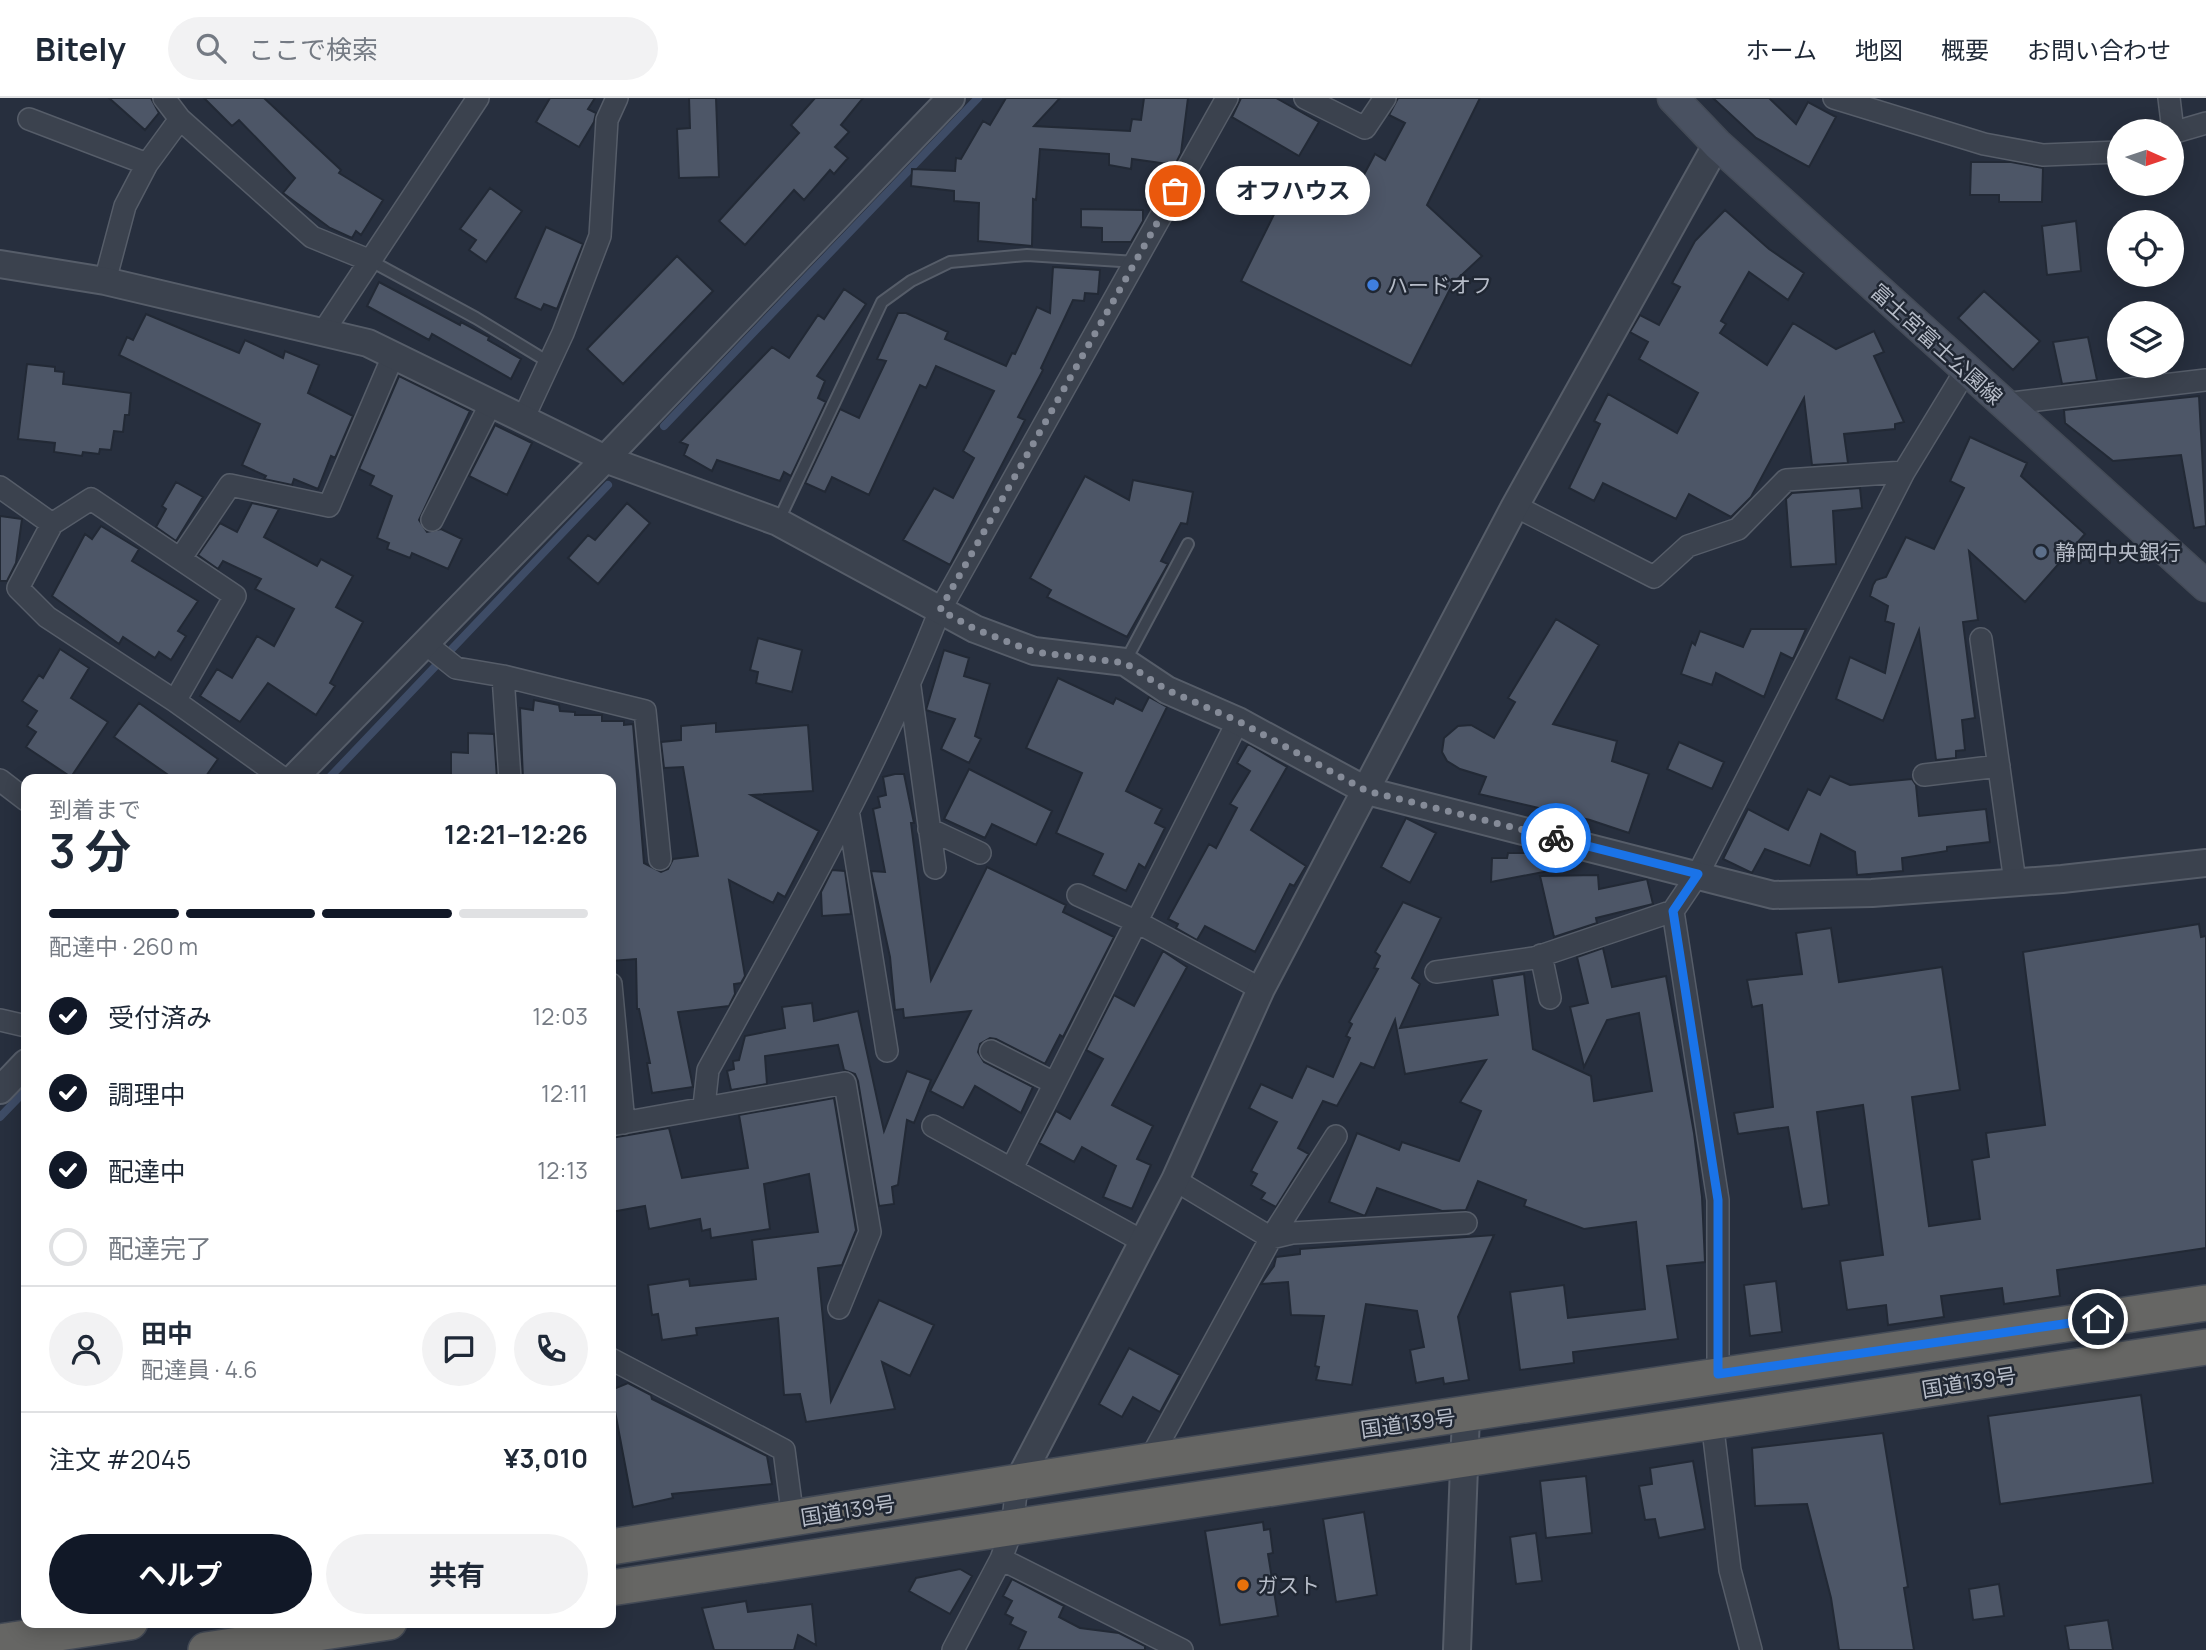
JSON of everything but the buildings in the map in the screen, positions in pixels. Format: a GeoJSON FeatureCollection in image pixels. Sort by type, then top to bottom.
{"type":"FeatureCollection","features":[{"type":"Feature","properties":{"kind":"highway","name":"国道139号"},"geometry":{"type":"LineString","coordinates":[[616,1546],[1149,1461],[2206,1303]]}},
{"type":"Feature","properties":{"kind":"highway","name":"国道139号"},"geometry":{"type":"LineString","coordinates":[[616,1587],[1006,1544],[1467,1460],[2206,1347]]}},
{"type":"Feature","properties":{"kind":"highway"},"geometry":{"type":"LineString","coordinates":[[0,1642],[91,1628]]}},
{"type":"Feature","properties":{"kind":"highway"},"geometry":{"type":"LineString","coordinates":[[206,1650],[350,1628]]}},
{"type":"Feature","properties":{"kind":"main road","name":"富士宮富士公園線"},"geometry":{"type":"LineString","coordinates":[[1673,98],[1717,144],[2206,586]]}},
{"type":"Feature","properties":{"kind":"street"},"geometry":{"type":"LineString","coordinates":[[164,98],[180,119],[312,237],[371,261]]}},
{"type":"Feature","properties":{"kind":"street"},"geometry":{"type":"LineString","coordinates":[[323,332],[478,98]]}},
{"type":"Feature","properties":{"kind":"street"},"geometry":{"type":"LineString","coordinates":[[523,419],[550,363],[600,236],[607,120],[617,98]]}},
{"type":"Feature","properties":{"kind":"street"},"geometry":{"type":"LineString","coordinates":[[298,774],[429,647],[951,98]]}},
{"type":"Feature","properties":{"kind":"street"},"geometry":{"type":"LineString","coordinates":[[704,1106],[708,1070],[849,816],[910,687],[940,610],[1227,98]]}},
{"type":"Feature","properties":{"kind":"street"},"geometry":{"type":"LineString","coordinates":[[1305,98],[1365,128],[1385,98]]}},
{"type":"Feature","properties":{"kind":"street"},"geometry":{"type":"LineString","coordinates":[[1834,98],[1984,144],[2043,155],[2107,152]]}},
{"type":"Feature","properties":{"kind":"street"},"geometry":{"type":"LineString","coordinates":[[2169,98],[2171,119]]}},
{"type":"Feature","properties":{"kind":"street"},"geometry":{"type":"LineString","coordinates":[[29,119],[147,164]]}},
{"type":"Feature","properties":{"kind":"street"},"geometry":{"type":"LineString","coordinates":[[105,281],[125,206],[147,164],[180,119]]}},
{"type":"Feature","properties":{"kind":"street"},"geometry":{"type":"LineString","coordinates":[[2184,129],[2206,123]]}},
{"type":"Feature","properties":{"kind":"street"},"geometry":{"type":"LineString","coordinates":[[953,1650],[1006,1544],[1017,1484],[1175,1180],[1261,989],[1515,506],[1717,144]]}},
{"type":"Feature","properties":{"kind":"street"},"geometry":{"type":"LineString","coordinates":[[0,264],[105,281],[368,343],[605,459],[778,522],[975,629],[1034,652],[1125,663],[1167,690],[1238,721],[1367,791],[1773,895],[1810,896],[2015,882],[2206,863]]}},
{"type":"Feature","properties":{"kind":"street"},"geometry":{"type":"LineString","coordinates":[[180,559],[230,485],[329,506],[393,356]]}},
{"type":"Feature","properties":{"kind":"street"},"geometry":{"type":"LineString","coordinates":[[1436,972],[1541,955],[1673,911],[1698,874],[1904,472],[1966,370]]}},
{"type":"Feature","properties":{"kind":"street"},"geometry":{"type":"LineString","coordinates":[[2004,404],[2206,380]]}},
{"type":"Feature","properties":{"kind":"street"},"geometry":{"type":"LineString","coordinates":[[432,520],[491,403]]}},
{"type":"Feature","properties":{"kind":"street"},"geometry":{"type":"LineString","coordinates":[[1515,506],[1654,577],[1688,546],[1738,529],[1786,480],[1904,472]]}},
{"type":"Feature","properties":{"kind":"street"},"geometry":{"type":"LineString","coordinates":[[0,487],[52,524]]}},
{"type":"Feature","properties":{"kind":"street"},"geometry":{"type":"LineString","coordinates":[[175,701],[235,596],[91,499],[52,524],[18,588],[47,617],[175,701],[277,774]]}},
{"type":"Feature","properties":{"kind":"street"},"geometry":{"type":"LineString","coordinates":[[1981,639],[2015,882]]}},
{"type":"Feature","properties":{"kind":"street"},"geometry":{"type":"LineString","coordinates":[[429,647],[454,666],[645,711],[660,859]]}},
{"type":"Feature","properties":{"kind":"street"},"geometry":{"type":"LineString","coordinates":[[503,676],[510,774]]}},
{"type":"Feature","properties":{"kind":"street"},"geometry":{"type":"LineString","coordinates":[[910,687],[934,868]]}},
{"type":"Feature","properties":{"kind":"street"},"geometry":{"type":"LineString","coordinates":[[1012,1168],[1238,721]]}},
{"type":"Feature","properties":{"kind":"street"},"geometry":{"type":"LineString","coordinates":[[1924,775],[1999,766]]}},
{"type":"Feature","properties":{"kind":"street"},"geometry":{"type":"LineString","coordinates":[[0,780],[21,796]]}},
{"type":"Feature","properties":{"kind":"street"},"geometry":{"type":"LineString","coordinates":[[849,816],[887,1051]]}},
{"type":"Feature","properties":{"kind":"street"},"geometry":{"type":"LineString","coordinates":[[929,829],[980,853]]}},
{"type":"Feature","properties":{"kind":"street"},"geometry":{"type":"LineString","coordinates":[[1078,895],[1135,921],[1261,989]]}},
{"type":"Feature","properties":{"kind":"street"},"geometry":{"type":"LineString","coordinates":[[1673,911],[1718,1200],[1718,1374]]}},
{"type":"Feature","properties":{"kind":"street"},"geometry":{"type":"LineString","coordinates":[[1541,955],[1550,998]]}},
{"type":"Feature","properties":{"kind":"street"},"geometry":{"type":"LineString","coordinates":[[0,1020],[21,1025]]}},
{"type":"Feature","properties":{"kind":"street"},"geometry":{"type":"LineString","coordinates":[[991,1051],[1054,1083]]}},
{"type":"Feature","properties":{"kind":"street"},"geometry":{"type":"LineString","coordinates":[[0,1090],[21,1068]]}},
{"type":"Feature","properties":{"kind":"street"},"geometry":{"type":"LineString","coordinates":[[616,1101],[617,1124],[704,1106],[845,1083],[870,1232],[839,1308]]}},
{"type":"Feature","properties":{"kind":"street"},"geometry":{"type":"LineString","coordinates":[[933,1126],[1142,1241]]}},
{"type":"Feature","properties":{"kind":"street"},"geometry":{"type":"LineString","coordinates":[[1149,1461],[1271,1238],[1336,1136]]}},
{"type":"Feature","properties":{"kind":"street"},"geometry":{"type":"LineString","coordinates":[[1175,1180],[1271,1238],[1292,1233],[1466,1223]]}},
{"type":"Feature","properties":{"kind":"street"},"geometry":{"type":"LineString","coordinates":[[616,1362],[784,1450],[793,1519]]}},
{"type":"Feature","properties":{"kind":"street"},"geometry":{"type":"LineString","coordinates":[[1457,1650],[1467,1460],[1466,1415]]}},
{"type":"Feature","properties":{"kind":"street"},"geometry":{"type":"LineString","coordinates":[[1712,1421],[1730,1570],[1751,1650]]}},
{"type":"Feature","properties":{"kind":"street"},"geometry":{"type":"LineString","coordinates":[[1006,1544],[1182,1650]]}},
{"type":"Feature","properties":{"kind":"lane"},"geometry":{"type":"LineString","coordinates":[[778,522],[882,302],[911,281],[950,262],[1027,255],[1136,262]]}},
{"type":"Feature","properties":{"kind":"lane"},"geometry":{"type":"LineString","coordinates":[[371,261],[476,318],[550,363]]}},
{"type":"Feature","properties":{"kind":"lane"},"geometry":{"type":"LineString","coordinates":[[1125,663],[1188,544]]}},
{"type":"Feature","properties":{"kind":"waterway"},"geometry":{"type":"LineString","coordinates":[[664,426],[978,98]]}},
{"type":"Feature","properties":{"kind":"waterway"},"geometry":{"type":"LineString","coordinates":[[333,774],[608,485]]}},
{"type":"Feature","properties":{"kind":"waterway"},"geometry":{"type":"LineString","coordinates":[[0,1117],[21,1095]]}},
{"type":"Feature","properties":{"kind":"way so far"},"geometry":{"type":"LineString","coordinates":[[1175,191],[940,610],[975,629],[1034,652],[1125,663],[1167,690],[1238,721],[1367,791],[1556,838]]}},
{"type":"Feature","properties":{"kind":"place","name":"オフハウス"},"geometry":{"type":"Point","coordinates":[1175,191]}},
{"type":"Feature","properties":{"kind":"place","name":"ハードオフ"},"geometry":{"type":"Point","coordinates":[1373,285]}},
{"type":"Feature","properties":{"kind":"place","name":"静岡中央銀行"},"geometry":{"type":"Point","coordinates":[2041,552]}},
{"type":"Feature","properties":{"kind":"place","name":"ガスト"},"geometry":{"type":"Point","coordinates":[1243,1585]}},
{"type":"Feature","properties":{"kind":"route"},"geometry":{"type":"LineString","coordinates":[[1556,838],[1698,874],[1673,911],[1718,1200],[1718,1374],[2098,1319]]}}]}
